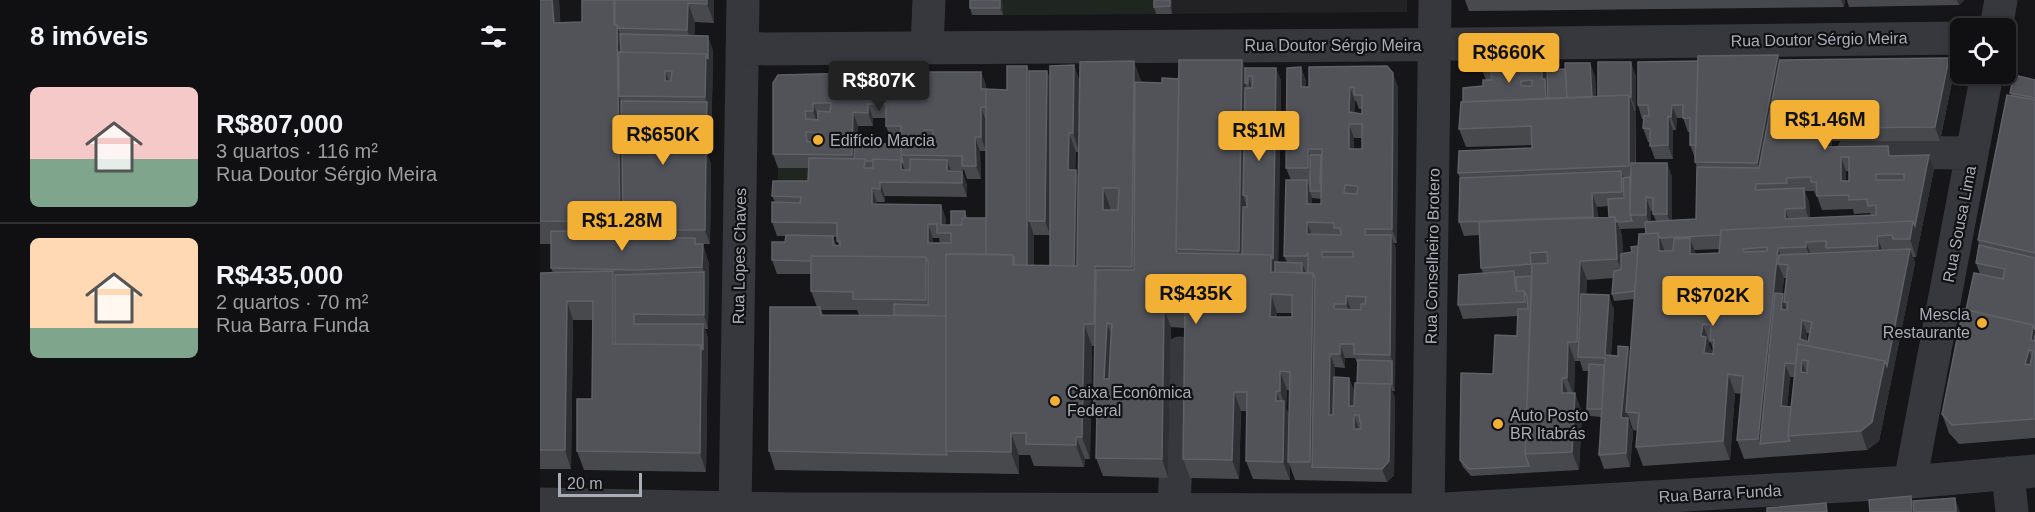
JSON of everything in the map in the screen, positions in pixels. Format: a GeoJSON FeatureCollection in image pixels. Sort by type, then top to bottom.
{"type":"FeatureCollection","features":[{"type":"Feature","properties":{"kind":"street","name":"Rua Lopes Chaves"},"geometry":{"type":"LineString","coordinates":[[735,510],[743,0]]}},
{"type":"Feature","properties":{"kind":"street"},"geometry":{"type":"LineString","coordinates":[[927,48],[929,0]]}},
{"type":"Feature","properties":{"kind":"street","name":"Rua Conselheiro Brotero"},"geometry":{"type":"LineString","coordinates":[[1428,511],[1435,0]]}},
{"type":"Feature","properties":{"kind":"street"},"geometry":{"type":"LineString","coordinates":[[1998,18],[2001,0]]}},
{"type":"Feature","properties":{"kind":"street","name":"Rua Doutor Sérgio Meira"},"geometry":{"type":"LineString","coordinates":[[742,49],[1434,45],[1950,38]]}},
{"type":"Feature","properties":{"kind":"street","name":"Rua Sousa Lima"},"geometry":{"type":"LineString","coordinates":[[1910,482],[1985,84]]}},
{"type":"Feature","properties":{"kind":"street"},"geometry":{"type":"LineString","coordinates":[[1854,152],[1972,153]]}},
{"type":"Feature","properties":{"kind":"street"},"geometry":{"type":"LineString","coordinates":[[1174,510],[1180,353]]}},
{"type":"Feature","properties":{"kind":"street"},"geometry":{"type":"LineString","coordinates":[[2012,512],[2022,472]]}},
{"type":"Feature","properties":{"kind":"street","name":"Rua Barra Funda"},"geometry":{"type":"LineString","coordinates":[[540,504],[735,510],[1428,511],[1696,503],[2022,472]]}},
{"type":"Feature","properties":{"kind":"shaded area"},"geometry":{"type":"Polygon","coordinates":[[[1002,0],[1156,0],[1156,14],[1003,15],[1002,0]]]}},
{"type":"Feature","properties":{"kind":"shaded area"},"geometry":{"type":"Polygon","coordinates":[[[1156,0],[1407,0],[1407,12],[1156,14],[1156,0]]]}},
{"type":"Feature","properties":{"kind":"shaded area"},"geometry":{"type":"Polygon","coordinates":[[[778,168],[814,168],[813,195],[778,194],[778,168]]]}},
{"type":"Feature","properties":{"kind":"building"},"geometry":{"type":"Polygon","coordinates":[[[540,0],[552,0],[554,23],[582,22],[582,0],[614,0],[614,25],[617,25],[620,222],[540,221],[540,0]]]}},
{"type":"Feature","properties":{"kind":"building"},"geometry":{"type":"Polygon","coordinates":[[[615,0],[707,0],[707,4],[688,3],[687,30],[618,28],[615,25],[615,0]]]}},
{"type":"Feature","properties":{"kind":"building"},"geometry":{"type":"Polygon","coordinates":[[[970,0],[1000,0],[1000,8],[970,8],[970,0]]]}},
{"type":"Feature","properties":{"kind":"building"},"geometry":{"type":"Polygon","coordinates":[[[1154,0],[1170,0],[1170,6],[1154,7],[1154,0]]]}},
{"type":"Feature","properties":{"kind":"building"},"geometry":{"type":"Polygon","coordinates":[[[620,34],[708,36],[708,59],[706,54],[621,52],[620,34]]]}},
{"type":"Feature","properties":{"kind":"building"},"geometry":{"type":"Polygon","coordinates":[[[619,52],[706,54],[705,97],[619,96],[619,52]],[[665,71],[665,81],[671,81],[672,71],[665,71]]]}},
{"type":"Feature","properties":{"kind":"building"},"geometry":{"type":"Polygon","coordinates":[[[1778,55],[1757,163],[1695,162],[1698,56],[1778,55]]]}},
{"type":"Feature","properties":{"kind":"building"},"geometry":{"type":"Polygon","coordinates":[[[1949,58],[1935,127],[1827,128],[1827,147],[1888,146],[1889,156],[1929,155],[1915,226],[1913,221],[1721,230],[1721,235],[1660,238],[1658,233],[1646,234],[1645,222],[1696,219],[1697,167],[1759,168],[1780,60],[1949,58]],[[1792,114],[1792,128],[1797,128],[1798,114],[1792,114]],[[1841,157],[1841,181],[1849,181],[1849,157],[1841,157]],[[1876,174],[1876,180],[1904,180],[1904,174],[1876,174]],[[1811,177],[1786,178],[1787,183],[1756,184],[1755,190],[1804,188],[1805,208],[1785,209],[1785,219],[1876,215],[1876,205],[1868,206],[1867,199],[1849,200],[1849,195],[1817,196],[1816,182],[1811,182],[1811,177]]]}},
{"type":"Feature","properties":{"kind":"building"},"geometry":{"type":"Polygon","coordinates":[[[1179,60],[1242,60],[1239,251],[1176,249],[1179,60]]]}},
{"type":"Feature","properties":{"kind":"building"},"geometry":{"type":"Polygon","coordinates":[[[1134,61],[1132,267],[1095,266],[1094,324],[1084,324],[1082,437],[1076,437],[1076,445],[1026,444],[1026,433],[1011,433],[1011,452],[946,451],[946,254],[1013,255],[1013,265],[1077,266],[1080,62],[1134,61]],[[1103,188],[1103,210],[1118,210],[1119,188],[1103,188]]]}},
{"type":"Feature","properties":{"kind":"building"},"geometry":{"type":"Polygon","coordinates":[[[1698,61],[1696,145],[1690,145],[1690,118],[1683,118],[1683,105],[1672,105],[1671,117],[1668,116],[1668,145],[1650,146],[1650,129],[1643,128],[1644,116],[1649,116],[1648,105],[1638,105],[1638,62],[1698,61]]]}},
{"type":"Feature","properties":{"kind":"building"},"geometry":{"type":"Polygon","coordinates":[[[1598,62],[1631,62],[1631,97],[1629,95],[1598,96],[1598,62]]]}},
{"type":"Feature","properties":{"kind":"building"},"geometry":{"type":"Polygon","coordinates":[[[1542,63],[1546,99],[1463,102],[1463,88],[1483,86],[1483,80],[1492,80],[1491,69],[1482,70],[1482,64],[1542,63]],[[1532,80],[1521,81],[1521,86],[1532,86],[1532,80]]]}},
{"type":"Feature","properties":{"kind":"building"},"geometry":{"type":"Polygon","coordinates":[[[1565,63],[1590,63],[1592,97],[1567,98],[1565,63]]]}},
{"type":"Feature","properties":{"kind":"building"},"geometry":{"type":"Polygon","coordinates":[[[1074,65],[1073,133],[1069,133],[1068,170],[1076,170],[1074,266],[1050,266],[1050,66],[1074,65]]]}},
{"type":"Feature","properties":{"kind":"building"},"geometry":{"type":"Polygon","coordinates":[[[1007,66],[1027,66],[1027,265],[1014,265],[1013,255],[986,254],[986,89],[1007,90],[1007,66]]]}},
{"type":"Feature","properties":{"kind":"building"},"geometry":{"type":"Polygon","coordinates":[[[1387,66],[1393,73],[1392,229],[1365,229],[1365,235],[1391,235],[1390,355],[1354,354],[1354,344],[1340,344],[1340,354],[1330,354],[1329,415],[1333,415],[1334,377],[1349,378],[1349,406],[1354,406],[1355,383],[1390,384],[1389,461],[1382,469],[1312,467],[1315,278],[1313,273],[1308,273],[1308,252],[1306,256],[1284,256],[1286,180],[1307,180],[1307,204],[1321,204],[1322,149],[1308,149],[1308,168],[1286,168],[1287,68],[1301,67],[1301,87],[1309,87],[1309,67],[1387,66]],[[1350,87],[1349,112],[1362,114],[1362,95],[1354,95],[1354,87],[1350,87]],[[1349,124],[1349,149],[1362,149],[1362,124],[1349,124]],[[1345,185],[1344,193],[1357,194],[1358,186],[1345,185]],[[1307,222],[1307,234],[1341,235],[1340,228],[1334,228],[1334,223],[1307,222]],[[1322,252],[1322,257],[1353,257],[1353,252],[1322,252]],[[1346,296],[1346,304],[1334,304],[1334,309],[1361,310],[1361,304],[1365,304],[1366,297],[1346,296]],[[1354,415],[1354,429],[1361,429],[1359,415],[1354,415]]]}},
{"type":"Feature","properties":{"kind":"building"},"geometry":{"type":"Polygon","coordinates":[[[1245,68],[1276,68],[1273,259],[1271,255],[1242,254],[1243,207],[1247,207],[1247,196],[1243,195],[1245,88],[1252,88],[1253,76],[1248,76],[1248,83],[1245,83],[1245,68]]]}},
{"type":"Feature","properties":{"kind":"building"},"geometry":{"type":"Polygon","coordinates":[[[1565,69],[1567,98],[1548,99],[1547,70],[1565,69]]]}},
{"type":"Feature","properties":{"kind":"building"},"geometry":{"type":"Polygon","coordinates":[[[1029,71],[1047,71],[1045,221],[1029,221],[1029,71]]]}},
{"type":"Feature","properties":{"kind":"building"},"geometry":{"type":"Polygon","coordinates":[[[902,72],[901,86],[912,86],[912,82],[924,82],[925,72],[981,72],[981,89],[986,89],[986,107],[981,107],[981,137],[975,137],[976,166],[962,166],[962,156],[901,155],[901,126],[886,126],[886,104],[868,104],[868,113],[853,112],[852,155],[773,154],[773,83],[778,75],[902,72]],[[813,103],[813,111],[805,111],[806,119],[818,120],[818,111],[830,112],[831,103],[813,103]],[[924,130],[924,139],[933,139],[933,130],[924,130]],[[806,132],[807,142],[820,142],[820,133],[806,132]]]}},
{"type":"Feature","properties":{"kind":"building"},"geometry":{"type":"Polygon","coordinates":[[[2016,75],[2035,80],[2035,98],[2010,93],[2012,84],[2016,84],[2016,75]]]}},
{"type":"Feature","properties":{"kind":"building"},"geometry":{"type":"Polygon","coordinates":[[[1162,78],[1179,79],[1177,253],[1271,255],[1271,272],[1313,273],[1310,462],[1288,462],[1290,372],[1280,371],[1280,391],[1276,391],[1276,401],[1284,401],[1283,462],[1246,461],[1247,392],[1234,392],[1232,460],[1183,459],[1185,309],[1164,309],[1162,459],[1096,458],[1097,411],[1093,411],[1094,397],[1098,397],[1098,387],[1094,386],[1096,270],[1134,270],[1135,82],[1162,83],[1162,78]],[[1271,294],[1270,317],[1292,317],[1292,295],[1271,294]],[[1107,323],[1104,379],[1109,379],[1112,324],[1107,323]]]}},
{"type":"Feature","properties":{"kind":"building"},"geometry":{"type":"Polygon","coordinates":[[[1629,95],[1629,166],[1458,173],[1459,151],[1532,148],[1531,126],[1459,129],[1461,102],[1629,95]]]}},
{"type":"Feature","properties":{"kind":"building"},"geometry":{"type":"Polygon","coordinates":[[[2007,95],[2035,100],[2035,253],[1978,240],[2007,95]]]}},
{"type":"Feature","properties":{"kind":"building"},"geometry":{"type":"Polygon","coordinates":[[[621,101],[707,102],[706,139],[684,138],[683,144],[689,144],[689,150],[706,151],[705,230],[623,230],[622,147],[641,148],[641,144],[622,143],[621,101]],[[644,137],[644,143],[654,144],[655,137],[644,137]]]}},
{"type":"Feature","properties":{"kind":"building"},"geometry":{"type":"Polygon","coordinates":[[[855,144],[901,144],[903,162],[901,160],[854,159],[855,144]]]}},
{"type":"Feature","properties":{"kind":"building"},"geometry":{"type":"Polygon","coordinates":[[[1310,155],[1321,155],[1321,191],[1310,191],[1310,155]]]}},
{"type":"Feature","properties":{"kind":"building"},"geometry":{"type":"Polygon","coordinates":[[[809,158],[865,159],[864,168],[873,168],[873,159],[901,160],[901,170],[910,170],[910,159],[947,160],[947,171],[962,171],[962,183],[880,182],[880,189],[872,188],[872,204],[941,205],[941,225],[962,225],[962,218],[986,218],[986,254],[946,254],[946,316],[894,315],[894,304],[928,305],[926,257],[811,256],[811,261],[772,260],[772,242],[785,242],[786,235],[833,236],[833,245],[840,246],[840,241],[837,241],[837,223],[772,222],[772,202],[800,203],[801,197],[772,196],[773,181],[808,181],[809,158]],[[928,224],[928,243],[951,243],[951,233],[937,233],[937,224],[928,224]]]}},
{"type":"Feature","properties":{"kind":"building"},"geometry":{"type":"Polygon","coordinates":[[[1631,163],[1667,163],[1667,214],[1653,214],[1653,198],[1646,197],[1646,215],[1630,215],[1631,163]]]}},
{"type":"Feature","properties":{"kind":"building"},"geometry":{"type":"Polygon","coordinates":[[[1621,171],[1622,192],[1592,193],[1593,217],[1459,222],[1460,178],[1621,171]]]}},
{"type":"Feature","properties":{"kind":"building"},"geometry":{"type":"Polygon","coordinates":[[[1630,177],[1632,221],[1617,222],[1615,217],[1609,217],[1608,199],[1624,198],[1623,178],[1630,177]]]}},
{"type":"Feature","properties":{"kind":"building"},"geometry":{"type":"Polygon","coordinates":[[[951,211],[965,211],[962,225],[951,225],[951,211]]]}},
{"type":"Feature","properties":{"kind":"building"},"geometry":{"type":"Polygon","coordinates":[[[1615,217],[1617,259],[1580,261],[1577,342],[1568,342],[1567,378],[1562,378],[1562,393],[1575,393],[1572,452],[1525,454],[1532,264],[1548,263],[1547,252],[1530,253],[1531,264],[1481,268],[1479,222],[1615,217]]]}},
{"type":"Feature","properties":{"kind":"building"},"geometry":{"type":"Polygon","coordinates":[[[1913,221],[1910,239],[1893,239],[1892,235],[1877,236],[1878,246],[1826,248],[1826,241],[1806,242],[1806,247],[1778,248],[1758,439],[1737,440],[1743,376],[1728,374],[1723,441],[1636,447],[1639,413],[1626,412],[1639,234],[1658,233],[1659,251],[1673,251],[1674,239],[1690,238],[1690,254],[1719,253],[1721,230],[1913,221]],[[1767,247],[1743,249],[1744,252],[1767,251],[1767,247]],[[1703,324],[1701,336],[1706,337],[1704,353],[1713,354],[1714,340],[1710,340],[1711,325],[1703,324]]]}},
{"type":"Feature","properties":{"kind":"building"},"geometry":{"type":"Polygon","coordinates":[[[551,231],[636,232],[636,238],[695,238],[695,244],[703,244],[702,267],[636,270],[551,268],[551,231]]]}},
{"type":"Feature","properties":{"kind":"building"},"geometry":{"type":"Polygon","coordinates":[[[1979,245],[2035,258],[2035,330],[2033,325],[1966,310],[1974,273],[2003,279],[2005,269],[1976,263],[1979,245]]]}},
{"type":"Feature","properties":{"kind":"building"},"geometry":{"type":"Polygon","coordinates":[[[1638,246],[1635,291],[1612,294],[1614,271],[1621,270],[1621,254],[1632,252],[1631,247],[1638,246]]]}},
{"type":"Feature","properties":{"kind":"building"},"geometry":{"type":"Polygon","coordinates":[[[1910,249],[1887,366],[1885,361],[1798,344],[1796,364],[1785,363],[1781,406],[1791,407],[1788,436],[1790,441],[1760,444],[1775,293],[1783,294],[1781,309],[1787,310],[1788,302],[1784,302],[1788,265],[1778,264],[1779,255],[1910,249]],[[1802,320],[1800,339],[1808,342],[1812,322],[1802,320]]]}},
{"type":"Feature","properties":{"kind":"building"},"geometry":{"type":"Polygon","coordinates":[[[811,256],[926,257],[926,300],[853,299],[853,292],[811,291],[811,256]]]}},
{"type":"Feature","properties":{"kind":"building"},"geometry":{"type":"Polygon","coordinates":[[[1275,262],[1302,263],[1302,273],[1275,272],[1275,262]]]}},
{"type":"Feature","properties":{"kind":"building"},"geometry":{"type":"Polygon","coordinates":[[[613,271],[613,344],[701,345],[700,453],[577,451],[577,399],[592,399],[593,301],[567,301],[565,450],[540,450],[540,273],[613,271]]]}},
{"type":"Feature","properties":{"kind":"building"},"geometry":{"type":"Polygon","coordinates":[[[1514,271],[1516,291],[1524,291],[1525,302],[1458,305],[1459,275],[1514,271]]]}},
{"type":"Feature","properties":{"kind":"building"},"geometry":{"type":"Polygon","coordinates":[[[704,272],[704,315],[634,314],[634,324],[703,324],[703,350],[701,345],[615,344],[615,275],[704,272]]]}},
{"type":"Feature","properties":{"kind":"building","name":"Auto Posto BR Itabrás"},"geometry":{"type":"Polygon","coordinates":[[[1532,276],[1525,454],[1529,466],[1469,469],[1460,460],[1461,373],[1493,374],[1495,335],[1517,336],[1518,309],[1528,309],[1524,291],[1517,291],[1516,277],[1532,276]]]}},
{"type":"Feature","properties":{"kind":"building"},"geometry":{"type":"Polygon","coordinates":[[[1581,294],[1609,295],[1605,355],[1618,356],[1618,346],[1628,347],[1621,418],[1628,418],[1626,453],[1599,455],[1605,358],[1578,357],[1581,294]]]}},
{"type":"Feature","properties":{"kind":"building"},"geometry":{"type":"Polygon","coordinates":[[[770,307],[820,307],[821,315],[946,316],[947,455],[769,451],[770,307]]]}},
{"type":"Feature","properties":{"kind":"building"},"geometry":{"type":"Polygon","coordinates":[[[1963,309],[2033,325],[2031,340],[2034,341],[2035,335],[2035,419],[1952,425],[1942,414],[1963,309]],[[2029,350],[2025,364],[2030,365],[2033,351],[2029,350]]]}},
{"type":"Feature","properties":{"kind":"building"},"geometry":{"type":"Polygon","coordinates":[[[1798,344],[1885,361],[1872,422],[1861,431],[1788,436],[1798,344]],[[1802,360],[1801,372],[1807,373],[1808,361],[1802,360]]]}},
{"type":"Feature","properties":{"kind":"building"},"geometry":{"type":"Polygon","coordinates":[[[1358,360],[1392,361],[1392,384],[1357,383],[1358,360]]]}},
{"type":"Feature","properties":{"kind":"building"},"geometry":{"type":"Polygon","coordinates":[[[1589,364],[1604,365],[1602,409],[1587,409],[1589,364]]]}},
{"type":"Feature","properties":{"kind":"building"},"geometry":{"type":"Polygon","coordinates":[[[1911,496],[1912,512],[1870,512],[1869,500],[1911,496]]]}},
{"type":"Feature","properties":{"kind":"building"},"geometry":{"type":"Polygon","coordinates":[[[1955,498],[1956,512],[1914,512],[1913,501],[1955,498]]]}},
{"type":"Feature","properties":{"kind":"building"},"geometry":{"type":"Polygon","coordinates":[[[1826,503],[1827,512],[1767,512],[1767,508],[1826,503]]]}},
{"type":"Feature","properties":{"kind":"place","name":"Edifício Marcia"},"geometry":{"type":"Point","coordinates":[818,140]}},
{"type":"Feature","properties":{"kind":"place","name":"Mescla Restaurante"},"geometry":{"type":"Point","coordinates":[1982,323]}},
{"type":"Feature","properties":{"kind":"place","name":"Caixa Econômica Federal"},"geometry":{"type":"Point","coordinates":[1055,401]}},
{"type":"Feature","properties":{"kind":"place","name":"Auto Posto BR Itabrás"},"geometry":{"type":"Point","coordinates":[1498,424]}}]}
